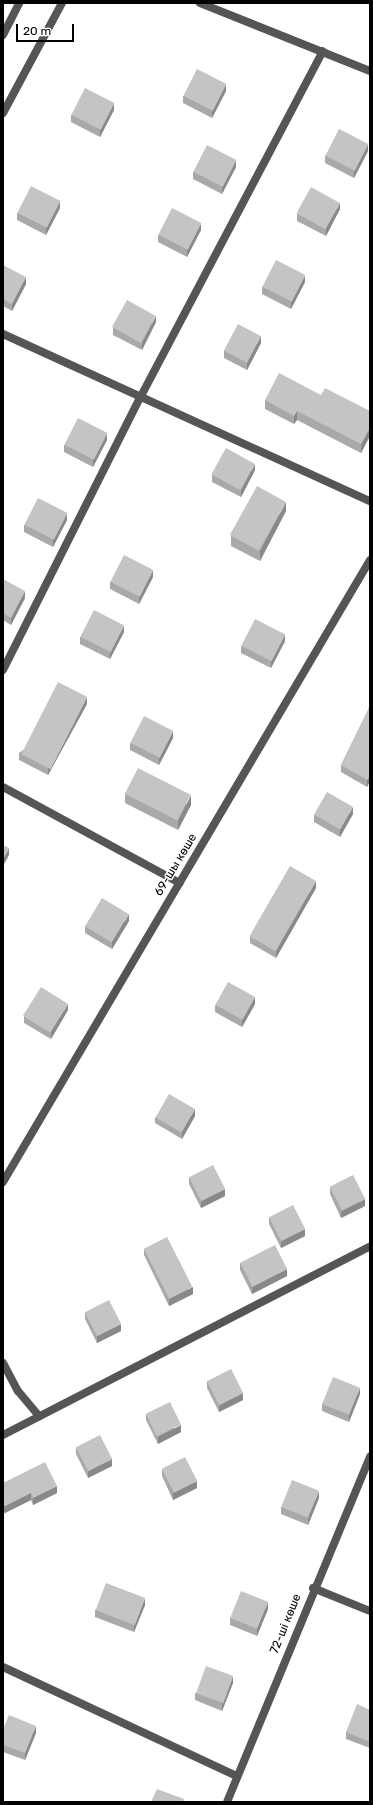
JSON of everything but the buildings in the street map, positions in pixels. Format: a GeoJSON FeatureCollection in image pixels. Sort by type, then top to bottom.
{"type":"FeatureCollection","features":[{"type":"Feature","properties":{"kind":"street"},"geometry":{"type":"LineString","coordinates":[[3,35],[19,3]]}},
{"type":"Feature","properties":{"kind":"street"},"geometry":{"type":"LineString","coordinates":[[3,113],[62,3]]}},
{"type":"Feature","properties":{"kind":"street"},"geometry":{"type":"LineString","coordinates":[[200,3],[370,71]]}},
{"type":"Feature","properties":{"kind":"street"},"geometry":{"type":"LineString","coordinates":[[3,670],[140,398],[323,52]]}},
{"type":"Feature","properties":{"kind":"street"},"geometry":{"type":"LineString","coordinates":[[3,334],[140,398],[370,501]]}},
{"type":"Feature","properties":{"kind":"street","name":"69-шы көше"},"geometry":{"type":"LineString","coordinates":[[3,1182],[370,560]]}},
{"type":"Feature","properties":{"kind":"street"},"geometry":{"type":"LineString","coordinates":[[3,787],[180,883]]}},
{"type":"Feature","properties":{"kind":"street"},"geometry":{"type":"LineString","coordinates":[[3,1435],[370,1246]]}},
{"type":"Feature","properties":{"kind":"street"},"geometry":{"type":"LineString","coordinates":[[3,1363],[18,1391],[39,1416]]}},
{"type":"Feature","properties":{"kind":"street","name":"72-ші көше"},"geometry":{"type":"LineString","coordinates":[[227,1802],[314,1588],[370,1456]]}},
{"type":"Feature","properties":{"kind":"street"},"geometry":{"type":"LineString","coordinates":[[314,1588],[370,1611]]}},
{"type":"Feature","properties":{"kind":"street"},"geometry":{"type":"LineString","coordinates":[[3,1667],[238,1776]]}}]}
